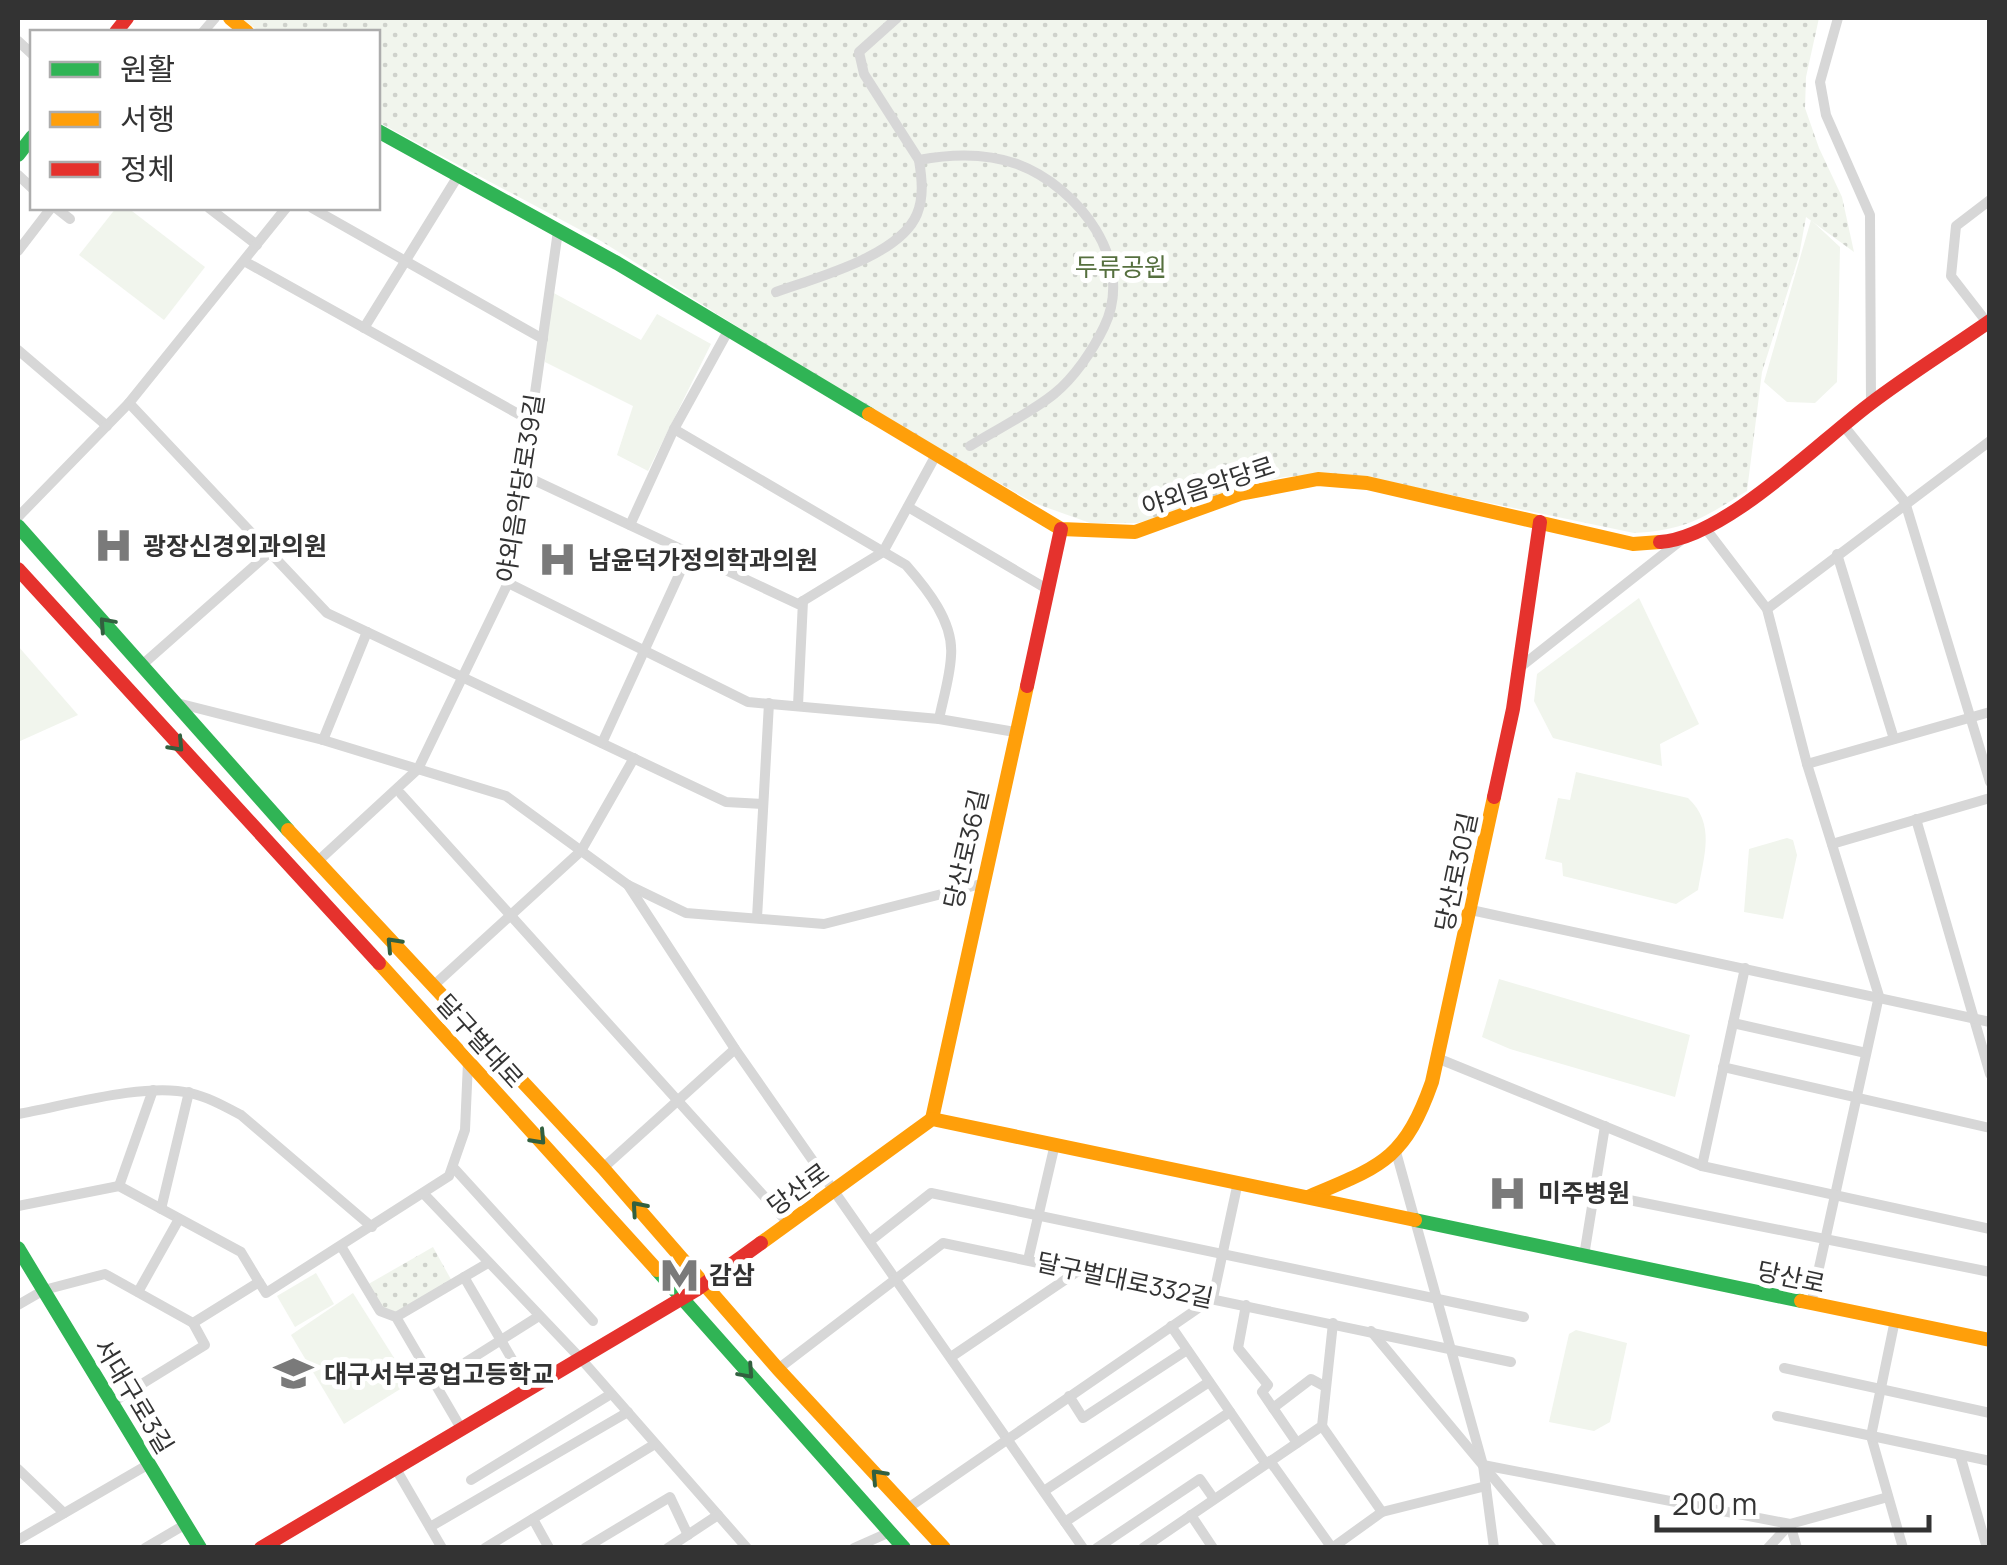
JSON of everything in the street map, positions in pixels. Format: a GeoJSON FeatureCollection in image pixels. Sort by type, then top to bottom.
{"type":"FeatureCollection","features":[{"type":"Feature","properties":{"kind":"main road","name":"야외음악당로"},"geometry":{"type":"LineString","coordinates":[[380,132],[558,231],[1060,529],[1135,532],[1240,494],[1318,479],[1367,482],[1633,544],[1680,541],[1706,529],[1871,403],[1989,324]]}},
{"type":"Feature","properties":{"kind":"main road","name":"당산로30길"},"geometry":{"type":"LineString","coordinates":[[1396,1152],[1422,1108],[1438,1058],[1520,668],[1540,522]]}},
{"type":"Feature","properties":{"kind":"main road","name":"달구벌대로"},"geometry":{"type":"LineString","coordinates":[[18,526],[317,862],[603,1168],[778,1369],[944,1548]]}},
{"type":"Feature","properties":{"kind":"main road","name":"당산로36길"},"geometry":{"type":"LineString","coordinates":[[932,1119],[1060,529]]}},
{"type":"Feature","properties":{"kind":"main road","name":"달구벌대로"},"geometry":{"type":"LineString","coordinates":[[18,568],[632,1239],[904,1548]]}},
{"type":"Feature","properties":{"kind":"main road","name":"당산로"},"geometry":{"type":"LineString","coordinates":[[261,1548],[704,1285],[932,1119],[1990,1340]]}},
{"type":"Feature","properties":{"kind":"main road"},"geometry":{"type":"LineString","coordinates":[[1308,1196],[1374,1168],[1396,1152]]}},
{"type":"Feature","properties":{"kind":"main road"},"geometry":{"type":"LineString","coordinates":[[632,1239],[644,1239],[660,1252],[670,1246]]}},
{"type":"Feature","properties":{"kind":"main road","name":"서대구로3길"},"geometry":{"type":"LineString","coordinates":[[18,1248],[200,1548]]}},
{"type":"Feature","properties":{"kind":"street"},"geometry":{"type":"LineString","coordinates":[[776,292],[855,262],[907,231],[921,201],[919,160],[864,74],[859,52],[897,18]]}},
{"type":"Feature","properties":{"kind":"street"},"geometry":{"type":"LineString","coordinates":[[1838,18],[1820,82],[1826,115],[1870,215],[1871,403]]}},
{"type":"Feature","properties":{"kind":"street"},"geometry":{"type":"LineString","coordinates":[[919,160],[944,155],[980,156],[1019,165],[1059,189],[1084,212],[1102,239],[1112,268],[1115,292],[1106,324],[1090,352],[1055,393],[970,446]]}},
{"type":"Feature","properties":{"kind":"street"},"geometry":{"type":"LineString","coordinates":[[364,328],[458,176]]}},
{"type":"Feature","properties":{"kind":"street"},"geometry":{"type":"LineString","coordinates":[[1989,324],[1951,276],[1956,226],[1990,200]]}},
{"type":"Feature","properties":{"kind":"street"},"geometry":{"type":"LineString","coordinates":[[18,251],[51,210]]}},
{"type":"Feature","properties":{"kind":"street"},"geometry":{"type":"LineString","coordinates":[[56,210],[70,220]]}},
{"type":"Feature","properties":{"kind":"street"},"geometry":{"type":"LineString","coordinates":[[214,210],[258,245]]}},
{"type":"Feature","properties":{"kind":"street"},"geometry":{"type":"LineString","coordinates":[[18,517],[129,403],[284,210]]}},
{"type":"Feature","properties":{"kind":"street"},"geometry":{"type":"LineString","coordinates":[[316,210],[543,339]]}},
{"type":"Feature","properties":{"kind":"street","name":"야외음악당로39길"},"geometry":{"type":"LineString","coordinates":[[317,862],[418,769],[508,583],[558,231]]}},
{"type":"Feature","properties":{"kind":"street"},"geometry":{"type":"LineString","coordinates":[[244,262],[531,421]]}},
{"type":"Feature","properties":{"kind":"street"},"geometry":{"type":"LineString","coordinates":[[630,525],[674,429],[728,331]]}},
{"type":"Feature","properties":{"kind":"street"},"geometry":{"type":"LineString","coordinates":[[18,350],[107,426]]}},
{"type":"Feature","properties":{"kind":"street"},"geometry":{"type":"LineString","coordinates":[[129,403],[327,613],[726,802],[763,804]]}},
{"type":"Feature","properties":{"kind":"street"},"geometry":{"type":"LineString","coordinates":[[1843,426],[1904,502],[1990,782]]}},
{"type":"Feature","properties":{"kind":"street"},"geometry":{"type":"LineString","coordinates":[[674,429],[906,565],[929,590],[946,626],[952,653],[938,719]]}},
{"type":"Feature","properties":{"kind":"street"},"geometry":{"type":"LineString","coordinates":[[1767,608],[1990,441]]}},
{"type":"Feature","properties":{"kind":"street"},"geometry":{"type":"LineString","coordinates":[[523,475],[798,604],[883,552],[936,455]]}},
{"type":"Feature","properties":{"kind":"street"},"geometry":{"type":"LineString","coordinates":[[908,507],[1047,589]]}},
{"type":"Feature","properties":{"kind":"street"},"geometry":{"type":"LineString","coordinates":[[1706,529],[1767,608],[1807,764],[1879,996],[1811,1304]]}},
{"type":"Feature","properties":{"kind":"street"},"geometry":{"type":"LineString","coordinates":[[1520,668],[1680,541]]}},
{"type":"Feature","properties":{"kind":"street"},"geometry":{"type":"LineString","coordinates":[[142,665],[270,552]]}},
{"type":"Feature","properties":{"kind":"street"},"geometry":{"type":"LineString","coordinates":[[602,743],[690,553]]}},
{"type":"Feature","properties":{"kind":"street"},"geometry":{"type":"LineString","coordinates":[[1837,554],[1894,739]]}},
{"type":"Feature","properties":{"kind":"street"},"geometry":{"type":"LineString","coordinates":[[508,583],[748,702],[938,719],[1015,732]]}},
{"type":"Feature","properties":{"kind":"street"},"geometry":{"type":"LineString","coordinates":[[798,705],[803,601]]}},
{"type":"Feature","properties":{"kind":"street"},"geometry":{"type":"LineString","coordinates":[[323,740],[368,632]]}},
{"type":"Feature","properties":{"kind":"street"},"geometry":{"type":"LineString","coordinates":[[177,703],[323,740],[506,796],[628,886],[686,912],[824,924],[981,884]]}},
{"type":"Feature","properties":{"kind":"street"},"geometry":{"type":"LineString","coordinates":[[757,918],[769,703]]}},
{"type":"Feature","properties":{"kind":"street"},"geometry":{"type":"LineString","coordinates":[[1807,764],[1990,712]]}},
{"type":"Feature","properties":{"kind":"street"},"geometry":{"type":"LineString","coordinates":[[432,986],[581,851],[634,758]]}},
{"type":"Feature","properties":{"kind":"street"},"geometry":{"type":"LineString","coordinates":[[401,794],[789,1224]]}},
{"type":"Feature","properties":{"kind":"street"},"geometry":{"type":"LineString","coordinates":[[1832,844],[1990,798]]}},
{"type":"Feature","properties":{"kind":"street"},"geometry":{"type":"LineString","coordinates":[[1916,819],[1990,1074]]}},
{"type":"Feature","properties":{"kind":"street"},"geometry":{"type":"LineString","coordinates":[[628,886],[735,1048],[1083,1548]]}},
{"type":"Feature","properties":{"kind":"street"},"geometry":{"type":"LineString","coordinates":[[1471,910],[1990,1022]]}},
{"type":"Feature","properties":{"kind":"street"},"geometry":{"type":"LineString","coordinates":[[1702,1166],[1745,968]]}},
{"type":"Feature","properties":{"kind":"street"},"geometry":{"type":"LineString","coordinates":[[1733,1024],[1866,1053]]}},
{"type":"Feature","properties":{"kind":"street"},"geometry":{"type":"LineString","coordinates":[[603,1168],[735,1048]]}},
{"type":"Feature","properties":{"kind":"street"},"geometry":{"type":"LineString","coordinates":[[1438,1058],[1702,1166],[1990,1229]]}},
{"type":"Feature","properties":{"kind":"street"},"geometry":{"type":"LineString","coordinates":[[193,1323],[341,1246],[450,1176],[465,1130],[468,1062]]}},
{"type":"Feature","properties":{"kind":"street"},"geometry":{"type":"LineString","coordinates":[[1724,1067],[1990,1128]]}},
{"type":"Feature","properties":{"kind":"street"},"geometry":{"type":"LineString","coordinates":[[119,1186],[153,1090]]}},
{"type":"Feature","properties":{"kind":"street"},"geometry":{"type":"LineString","coordinates":[[18,1114],[153,1090],[189,1092],[240,1115],[372,1227]]}},
{"type":"Feature","properties":{"kind":"street"},"geometry":{"type":"LineString","coordinates":[[161,1209],[189,1092]]}},
{"type":"Feature","properties":{"kind":"street"},"geometry":{"type":"LineString","coordinates":[[1584,1256],[1605,1126]]}},
{"type":"Feature","properties":{"kind":"street"},"geometry":{"type":"LineString","coordinates":[[1028,1260],[1055,1144]]}},
{"type":"Feature","properties":{"kind":"street"},"geometry":{"type":"LineString","coordinates":[[1396,1152],[1483,1466],[1494,1548]]}},
{"type":"Feature","properties":{"kind":"street"},"geometry":{"type":"LineString","coordinates":[[453,1167],[593,1321]]}},
{"type":"Feature","properties":{"kind":"street"},"geometry":{"type":"LineString","coordinates":[[908,1508],[1213,1298],[1238,1182]]}},
{"type":"Feature","properties":{"kind":"street"},"geometry":{"type":"LineString","coordinates":[[18,1206],[119,1186],[241,1252],[263,1288]]}},
{"type":"Feature","properties":{"kind":"street"},"geometry":{"type":"LineString","coordinates":[[1594,1192],[1990,1272]]}},
{"type":"Feature","properties":{"kind":"street"},"geometry":{"type":"LineString","coordinates":[[870,1241],[931,1193],[1524,1317]]}},
{"type":"Feature","properties":{"kind":"street"},"geometry":{"type":"LineString","coordinates":[[424,1194],[582,1360],[747,1548]]}},
{"type":"Feature","properties":{"kind":"street"},"geometry":{"type":"LineString","coordinates":[[138,1292],[180,1219]]}},
{"type":"Feature","properties":{"kind":"street","name":"달구벌대로332길"},"geometry":{"type":"LineString","coordinates":[[778,1369],[943,1242],[1510,1362]]}},
{"type":"Feature","properties":{"kind":"street"},"geometry":{"type":"LineString","coordinates":[[341,1246],[380,1311],[396,1317],[462,1430]]}},
{"type":"Feature","properties":{"kind":"street"},"geometry":{"type":"LineString","coordinates":[[396,1317],[488,1263]]}},
{"type":"Feature","properties":{"kind":"street"},"geometry":{"type":"LineString","coordinates":[[951,1357],[1078,1270]]}},
{"type":"Feature","properties":{"kind":"street"},"geometry":{"type":"LineString","coordinates":[[18,1305],[44,1290],[105,1274],[193,1323],[206,1345],[112,1403]]}},
{"type":"Feature","properties":{"kind":"street"},"geometry":{"type":"LineString","coordinates":[[464,1277],[530,1390]]}},
{"type":"Feature","properties":{"kind":"street"},"geometry":{"type":"LineString","coordinates":[[1246,1305],[1238,1348],[1268,1385],[1262,1392],[1296,1443]]}},
{"type":"Feature","properties":{"kind":"street"},"geometry":{"type":"LineString","coordinates":[[462,1364],[540,1316]]}},
{"type":"Feature","properties":{"kind":"street"},"geometry":{"type":"LineString","coordinates":[[1895,1320],[1870,1436],[1903,1548]]}},
{"type":"Feature","properties":{"kind":"street"},"geometry":{"type":"LineString","coordinates":[[1333,1323],[1322,1426],[1382,1512]]}},
{"type":"Feature","properties":{"kind":"street"},"geometry":{"type":"LineString","coordinates":[[1171,1326],[1332,1548],[1382,1512],[1486,1486]]}},
{"type":"Feature","properties":{"kind":"street"},"geometry":{"type":"LineString","coordinates":[[1372,1331],[1552,1548]]}},
{"type":"Feature","properties":{"kind":"street"},"geometry":{"type":"LineString","coordinates":[[1069,1396],[1083,1418],[1188,1350]]}},
{"type":"Feature","properties":{"kind":"street"},"geometry":{"type":"LineString","coordinates":[[1784,1368],[1990,1414]]}},
{"type":"Feature","properties":{"kind":"street"},"geometry":{"type":"LineString","coordinates":[[1273,1408],[1311,1379],[1326,1387]]}},
{"type":"Feature","properties":{"kind":"street"},"geometry":{"type":"LineString","coordinates":[[1044,1492],[1209,1382]]}},
{"type":"Feature","properties":{"kind":"street"},"geometry":{"type":"LineString","coordinates":[[472,1480],[611,1394]]}},
{"type":"Feature","properties":{"kind":"street"},"geometry":{"type":"LineString","coordinates":[[430,1526],[628,1412]]}},
{"type":"Feature","properties":{"kind":"street"},"geometry":{"type":"LineString","coordinates":[[1066,1522],[1230,1412]]}},
{"type":"Feature","properties":{"kind":"street"},"geometry":{"type":"LineString","coordinates":[[1777,1416],[1990,1461]]}},
{"type":"Feature","properties":{"kind":"street"},"geometry":{"type":"LineString","coordinates":[[1143,1548],[1322,1426]]}},
{"type":"Feature","properties":{"kind":"street"},"geometry":{"type":"LineString","coordinates":[[485,1548],[656,1444]]}},
{"type":"Feature","properties":{"kind":"street"},"geometry":{"type":"LineString","coordinates":[[1960,1455],[1988,1548]]}},
{"type":"Feature","properties":{"kind":"street"},"geometry":{"type":"LineString","coordinates":[[18,1540],[149,1464]]}},
{"type":"Feature","properties":{"kind":"street"},"geometry":{"type":"LineString","coordinates":[[1483,1466],[1790,1524],[1888,1498]]}},
{"type":"Feature","properties":{"kind":"street"},"geometry":{"type":"LineString","coordinates":[[18,1469],[64,1514]]}},
{"type":"Feature","properties":{"kind":"street"},"geometry":{"type":"LineString","coordinates":[[396,1469],[442,1548]]}},
{"type":"Feature","properties":{"kind":"street"},"geometry":{"type":"LineString","coordinates":[[1097,1548],[1200,1479],[1214,1499]]}},
{"type":"Feature","properties":{"kind":"street"},"geometry":{"type":"LineString","coordinates":[[585,1548],[670,1497],[688,1536]]}},
{"type":"Feature","properties":{"kind":"street"},"geometry":{"type":"LineString","coordinates":[[668,1548],[718,1515]]}},
{"type":"Feature","properties":{"kind":"street"},"geometry":{"type":"LineString","coordinates":[[1191,1515],[1213,1548]]}},
{"type":"Feature","properties":{"kind":"street"},"geometry":{"type":"LineString","coordinates":[[533,1519],[550,1548]]}},
{"type":"Feature","properties":{"kind":"street"},"geometry":{"type":"LineString","coordinates":[[145,1548],[186,1524]]}},
{"type":"Feature","properties":{"kind":"street"},"geometry":{"type":"LineString","coordinates":[[1768,1548],[1790,1524]]}},
{"type":"Feature","properties":{"kind":"street"},"geometry":{"type":"LineString","coordinates":[[1790,1524],[1797,1548]]}},
{"type":"Feature","properties":{"kind":"street"},"geometry":{"type":"LineString","coordinates":[[854,1548],[890,1532]]}},
{"type":"Feature","properties":{"kind":"green space","name":"두류공원"},"geometry":{"type":"Polygon","coordinates":[[[241,18],[1819,18],[1806,77],[1805,108],[1842,197],[1854,252],[1806,217],[1799,256],[1762,372],[1747,491],[1681,526],[1634,533],[1370,478],[1320,474],[1284,477],[1237,488],[1182,511],[1137,523],[1090,523],[1034,503],[856,401],[601,241],[380,123],[380,30],[257,30],[241,18]]]}},
{"type":"Feature","properties":{"kind":"green space"},"geometry":{"type":"Polygon","coordinates":[[[114,210],[131,210],[205,267],[164,320],[79,255],[114,210]]]}},
{"type":"Feature","properties":{"kind":"green space"},"geometry":{"type":"Polygon","coordinates":[[[1811,220],[1840,247],[1837,382],[1815,403],[1787,402],[1764,382],[1811,220]]]}},
{"type":"Feature","properties":{"kind":"green space"},"geometry":{"type":"Polygon","coordinates":[[[550,291],[641,340],[657,314],[711,344],[648,471],[617,455],[633,406],[545,362],[550,291]]]}},
{"type":"Feature","properties":{"kind":"green space"},"geometry":{"type":"Polygon","coordinates":[[[1639,598],[1699,724],[1660,744],[1662,766],[1553,738],[1534,701],[1537,674],[1639,598]]]}},
{"type":"Feature","properties":{"kind":"green space"},"geometry":{"type":"Polygon","coordinates":[[[18,646],[78,715],[18,742],[18,646]]]}},
{"type":"Feature","properties":{"kind":"green space"},"geometry":{"type":"Polygon","coordinates":[[[1576,772],[1688,798],[1697,808],[1705,830],[1698,890],[1676,904],[1563,876],[1562,863],[1545,859],[1558,798],[1570,800],[1576,772]]]}},
{"type":"Feature","properties":{"kind":"green space"},"geometry":{"type":"Polygon","coordinates":[[[1787,838],[1793,840],[1797,855],[1783,919],[1744,912],[1749,849],[1787,838]]]}},
{"type":"Feature","properties":{"kind":"green space"},"geometry":{"type":"Polygon","coordinates":[[[1499,979],[1690,1035],[1675,1097],[1510,1049],[1482,1037],[1499,979]]]}},
{"type":"Feature","properties":{"kind":"green space"},"geometry":{"type":"Polygon","coordinates":[[[433,1247],[453,1283],[396,1317],[380,1311],[365,1286],[433,1247]]]}},
{"type":"Feature","properties":{"kind":"green space"},"geometry":{"type":"Polygon","coordinates":[[[316,1273],[334,1304],[295,1327],[277,1296],[316,1273]]]}},
{"type":"Feature","properties":{"kind":"green space"},"geometry":{"type":"Polygon","coordinates":[[[353,1293],[410,1383],[344,1424],[291,1335],[353,1293]]]}},
{"type":"Feature","properties":{"kind":"green space"},"geometry":{"type":"Polygon","coordinates":[[[1576,1330],[1627,1343],[1610,1422],[1594,1431],[1549,1422],[1569,1334],[1576,1330]]]}},
{"type":"Feature","properties":{"kind":"traffic: fast"},"geometry":{"type":"LineString","coordinates":[[380,132],[617,263],[869,414]]}},
{"type":"Feature","properties":{"kind":"traffic: fast"},"geometry":{"type":"LineString","coordinates":[[18,155],[30,140]]}},
{"type":"Feature","properties":{"kind":"traffic: fast"},"geometry":{"type":"LineString","coordinates":[[18,526],[288,830]]}},
{"type":"Feature","properties":{"kind":"traffic: fast"},"geometry":{"type":"LineString","coordinates":[[1415,1220],[1801,1301]]}},
{"type":"Feature","properties":{"kind":"traffic: fast"},"geometry":{"type":"LineString","coordinates":[[18,1248],[200,1548]]}},
{"type":"Feature","properties":{"kind":"traffic: fast"},"geometry":{"type":"LineString","coordinates":[[657,1270],[904,1548]]}},
{"type":"Feature","properties":{"kind":"traffic: slow"},"geometry":{"type":"LineString","coordinates":[[230,18],[245,30]]}},
{"type":"Feature","properties":{"kind":"traffic: slow"},"geometry":{"type":"LineString","coordinates":[[869,414],[1061,529],[1135,532],[1240,494],[1318,479],[1367,483],[1633,544],[1660,542]]}},
{"type":"Feature","properties":{"kind":"traffic: slow"},"geometry":{"type":"LineString","coordinates":[[932,1119],[1027,686]]}},
{"type":"Feature","properties":{"kind":"traffic: slow"},"geometry":{"type":"LineString","coordinates":[[1308,1197],[1387,1158],[1400,1145],[1422,1108],[1432,1082],[1494,797]]}},
{"type":"Feature","properties":{"kind":"traffic: slow"},"geometry":{"type":"LineString","coordinates":[[288,830],[603,1168],[778,1369],[944,1548]]}},
{"type":"Feature","properties":{"kind":"traffic: slow"},"geometry":{"type":"LineString","coordinates":[[379,963],[657,1270]]}},
{"type":"Feature","properties":{"kind":"traffic: slow"},"geometry":{"type":"LineString","coordinates":[[761,1243],[932,1119],[1415,1220]]}},
{"type":"Feature","properties":{"kind":"traffic: slow"},"geometry":{"type":"LineString","coordinates":[[1801,1301],[1990,1340]]}},
{"type":"Feature","properties":{"kind":"traffic: jam"},"geometry":{"type":"LineString","coordinates":[[118,30],[127,18]]}},
{"type":"Feature","properties":{"kind":"traffic: jam"},"geometry":{"type":"LineString","coordinates":[[1660,542],[1685,537],[1741,507],[1870,404],[1990,321]]}},
{"type":"Feature","properties":{"kind":"traffic: jam"},"geometry":{"type":"LineString","coordinates":[[1494,797],[1513,709],[1540,522]]}},
{"type":"Feature","properties":{"kind":"traffic: jam"},"geometry":{"type":"LineString","coordinates":[[1027,686],[1061,529]]}},
{"type":"Feature","properties":{"kind":"traffic: jam"},"geometry":{"type":"LineString","coordinates":[[18,569],[379,963]]}},
{"type":"Feature","properties":{"kind":"traffic: jam"},"geometry":{"type":"LineString","coordinates":[[261,1548],[696,1290],[761,1243]]}},
{"type":"Feature","properties":{"kind":"place","name":"광장신경외과의원"},"geometry":{"type":"Point","coordinates":[113,546]}},
{"type":"Feature","properties":{"kind":"place","name":"남윤덕가정의학과의원"},"geometry":{"type":"Point","coordinates":[558,560]}},
{"type":"Feature","properties":{"kind":"place","name":"미주병원"},"geometry":{"type":"Point","coordinates":[1508,1193]}},
{"type":"Feature","properties":{"kind":"place","name":"감삼"},"geometry":{"type":"Point","coordinates":[679,1275]}},
{"type":"Feature","properties":{"kind":"place","name":"대구서부공업고등학교"},"geometry":{"type":"Point","coordinates":[294,1374]}}]}
